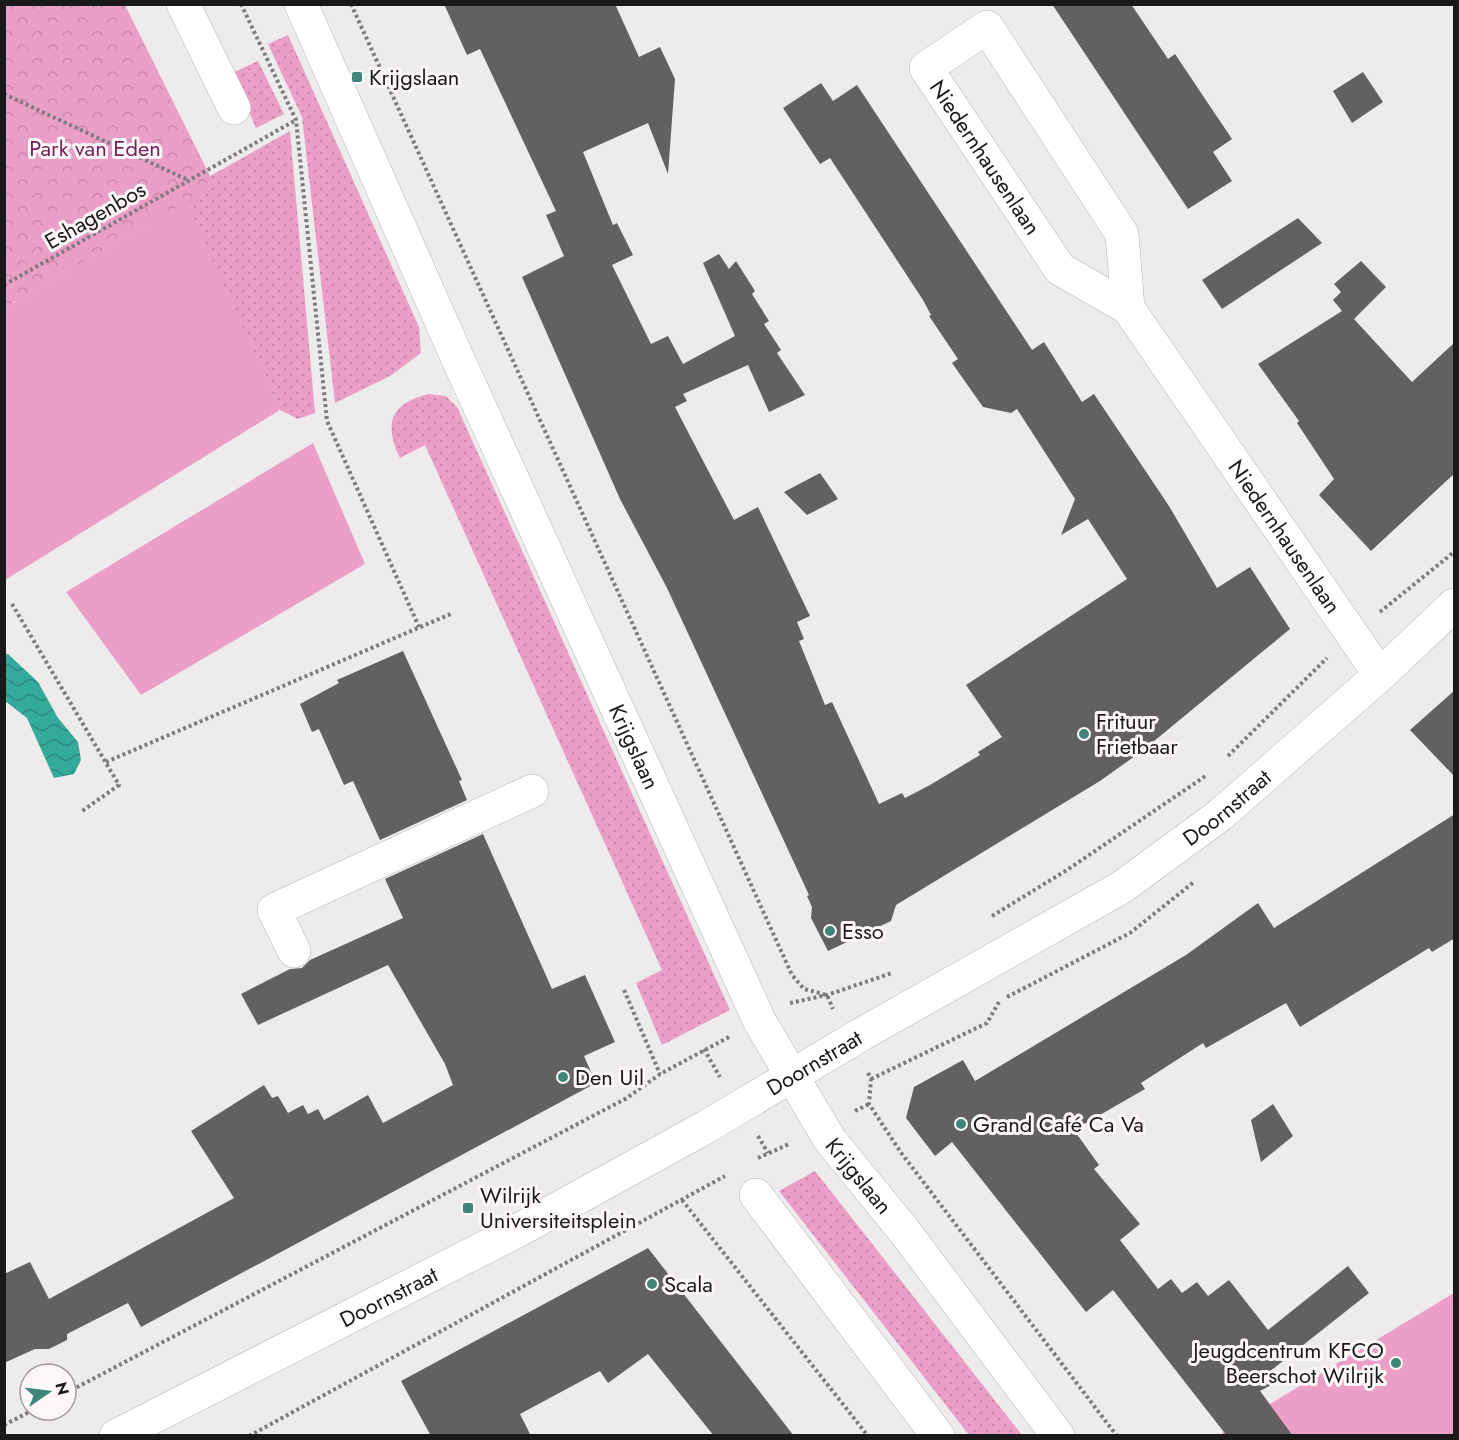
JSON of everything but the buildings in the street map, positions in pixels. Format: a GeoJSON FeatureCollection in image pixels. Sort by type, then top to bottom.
{"type":"FeatureCollection","features":[{"type":"Feature","properties":{"kind":"street"},"geometry":{"type":"LineString","coordinates":[[183,4],[234,108]]}},
{"type":"Feature","properties":{"kind":"street","name":"Krijgslaan"},"geometry":{"type":"LineString","coordinates":[[301,4],[457,357],[760,1022],[823,1128],[1058,1436]]}},
{"type":"Feature","properties":{"kind":"street","name":"Niedernhausenlaan"},"geometry":{"type":"LineString","coordinates":[[1128,308],[1122,234],[987,27],[926,68],[1060,269],[1128,308],[1380,675]]}},
{"type":"Feature","properties":{"kind":"street","name":"Doornstraat"},"geometry":{"type":"LineString","coordinates":[[116,1436],[494,1243],[706,1127],[1122,887],[1220,815],[1380,675],[1455,605]]}},
{"type":"Feature","properties":{"kind":"street"},"geometry":{"type":"LineString","coordinates":[[294,951],[274,910],[532,791]]}},
{"type":"Feature","properties":{"kind":"street"},"geometry":{"type":"LineString","coordinates":[[756,1195],[938,1436]]}},
{"type":"Feature","properties":{"kind":"path"},"geometry":{"type":"LineString","coordinates":[[241,4],[296,120],[327,421],[418,627]]}},
{"type":"Feature","properties":{"kind":"path"},"geometry":{"type":"LineString","coordinates":[[351,4],[792,975],[804,989],[827,995],[894,972]]}},
{"type":"Feature","properties":{"kind":"path"},"geometry":{"type":"LineString","coordinates":[[4,94],[189,181]]}},
{"type":"Feature","properties":{"kind":"path","name":"Eshagenbos"},"geometry":{"type":"LineString","coordinates":[[4,285],[296,120]]}},
{"type":"Feature","properties":{"kind":"path"},"geometry":{"type":"LineString","coordinates":[[1222,762],[1352,634],[1455,552]]}},
{"type":"Feature","properties":{"kind":"path"},"geometry":{"type":"LineString","coordinates":[[12,604],[119,785],[81,812]]}},
{"type":"Feature","properties":{"kind":"path"},"geometry":{"type":"LineString","coordinates":[[106,762],[453,613]]}},
{"type":"Feature","properties":{"kind":"path"},"geometry":{"type":"LineString","coordinates":[[986,919],[1067,870],[1214,770]]}},
{"type":"Feature","properties":{"kind":"path"},"geometry":{"type":"LineString","coordinates":[[78,1387],[627,1098],[660,1074],[624,990]]}},
{"type":"Feature","properties":{"kind":"path"},"geometry":{"type":"LineString","coordinates":[[871,1078],[869,1104],[902,1154],[1118,1436]]}},
{"type":"Feature","properties":{"kind":"path"},"geometry":{"type":"LineString","coordinates":[[749,1163],[869,1104]]}},
{"type":"Feature","properties":{"kind":"path"},"geometry":{"type":"LineString","coordinates":[[249,1436],[730,1174]]}},
{"type":"Feature","properties":{"kind":"path"},"geometry":{"type":"LineString","coordinates":[[682,1200],[868,1436]]}},
{"type":"Feature","properties":{"kind":"path"},"geometry":{"type":"LineString","coordinates":[[4,1425],[18,1418]]}},
{"type":"Feature","properties":{"kind":"green space","name":"Park van Eden"},"geometry":{"type":"Polygon","coordinates":[[[4,5],[125,5],[215,186],[5,308],[4,5]]]}},
{"type":"Feature","properties":{"kind":"green space"},"geometry":{"type":"Polygon","coordinates":[[[288,35],[419,327],[421,353],[390,376],[335,403],[302,117],[268,44],[288,35]]]}},
{"type":"Feature","properties":{"kind":"green space"},"geometry":{"type":"Polygon","coordinates":[[[258,61],[284,114],[256,128],[232,73],[258,61]]]}},
{"type":"Feature","properties":{"kind":"green space"},"geometry":{"type":"Polygon","coordinates":[[[290,131],[315,413],[298,419],[280,410],[180,193],[290,131]]]}},
{"type":"Feature","properties":{"kind":"green space"},"geometry":{"type":"Polygon","coordinates":[[[186,202],[280,410],[5,580],[5,308],[186,202]]]}},
{"type":"Feature","properties":{"kind":"green space"},"geometry":{"type":"Polygon","coordinates":[[[429,394],[446,396],[457,407],[730,1010],[662,1045],[636,983],[662,970],[425,445],[400,458],[395,446],[392,434],[394,416],[406,403],[429,394]]]}},
{"type":"Feature","properties":{"kind":"green space"},"geometry":{"type":"Polygon","coordinates":[[[313,443],[365,564],[141,695],[66,592],[313,443]]]}},
{"type":"Feature","properties":{"kind":"green space"},"geometry":{"type":"Polygon","coordinates":[[[815,1171],[1022,1435],[969,1435],[779,1191],[815,1171]]]}},
{"type":"Feature","properties":{"kind":"green space","name":"Jeugdcentrum KFCO Beerschot Wilrijk"},"geometry":{"type":"Polygon","coordinates":[[[1454,1293],[1454,1435],[1224,1436],[1222,1433],[1454,1293]]]}},
{"type":"Feature","properties":{"kind":"water"},"geometry":{"type":"Polygon","coordinates":[[[5,654],[8,654],[38,682],[58,718],[78,742],[81,760],[74,774],[54,778],[27,718],[5,701],[5,654]]]}},
{"type":"Feature","properties":{"kind":"place","name":"Krijgslaan"},"geometry":{"type":"Point","coordinates":[357,77]}},
{"type":"Feature","properties":{"kind":"place","name":"Frituur Frietbaar"},"geometry":{"type":"Point","coordinates":[1084,734]}},
{"type":"Feature","properties":{"kind":"place","name":"Esso"},"geometry":{"type":"Point","coordinates":[830,931]}},
{"type":"Feature","properties":{"kind":"place","name":"Den Uil"},"geometry":{"type":"Point","coordinates":[563,1077]}},
{"type":"Feature","properties":{"kind":"place","name":"Grand Café Ca Va"},"geometry":{"type":"Point","coordinates":[961,1124]}},
{"type":"Feature","properties":{"kind":"place","name":"Wilrijk Universiteitsplein"},"geometry":{"type":"Point","coordinates":[468,1208]}},
{"type":"Feature","properties":{"kind":"place","name":"Scala"},"geometry":{"type":"Point","coordinates":[652,1284]}},
{"type":"Feature","properties":{"kind":"place","name":"Jeugdcentrum KFCO Beerschot Wilrijk"},"geometry":{"type":"Point","coordinates":[1396,1363]}}]}
